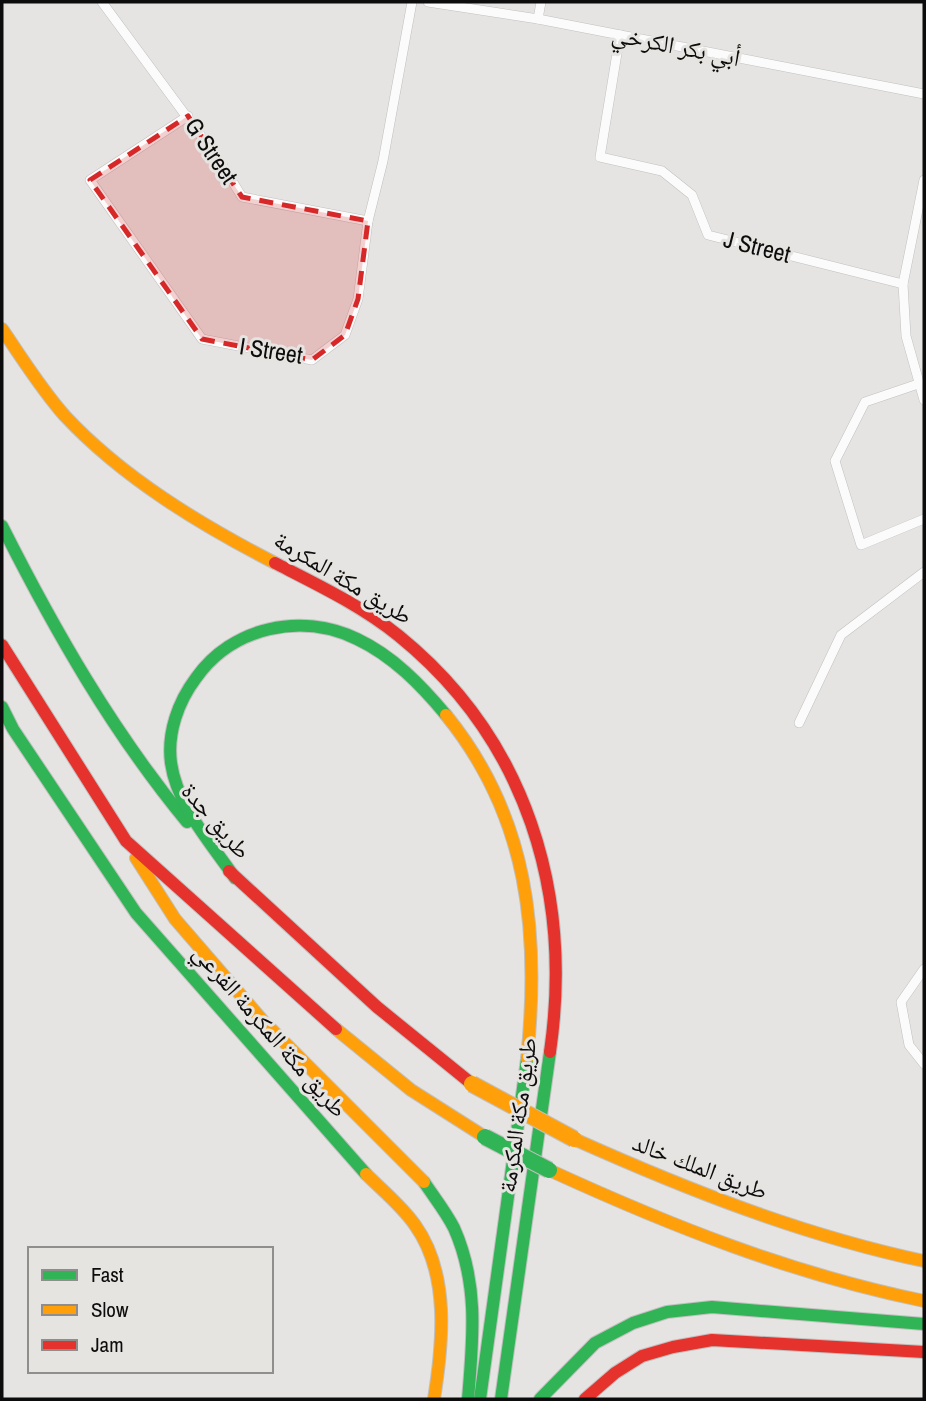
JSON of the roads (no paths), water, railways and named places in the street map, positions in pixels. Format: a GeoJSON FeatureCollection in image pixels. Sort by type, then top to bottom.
{"type":"FeatureCollection","features":[{"type":"Feature","properties":{"kind":"main road","name":"طريق مكة المكرمة"},"geometry":{"type":"LineString","coordinates":[[2,329],[66,415],[125,466],[182,509],[247,549],[366,613],[415,648],[462,700],[502,757],[530,819],[548,877],[557,944],[557,1003],[501,1399]]}},
{"type":"Feature","properties":{"kind":"main road","name":"طريق جدة"},"geometry":{"type":"LineString","coordinates":[[2,526],[51,623],[110,722],[159,790],[235,878],[377,1007],[472,1084]]}},
{"type":"Feature","properties":{"kind":"main road","name":"طريق مكة المكرمة"},"geometry":{"type":"LineString","coordinates":[[235,878],[182,800],[171,769],[171,737],[182,697],[201,669],[226,647],[255,630],[289,624],[319,625],[383,652],[446,714],[491,788],[515,842],[533,936],[532,996],[526,1058],[480,1399]]}},
{"type":"Feature","properties":{"kind":"main road"},"geometry":{"type":"LineString","coordinates":[[2,645],[175,919],[264,1023],[423,1181],[453,1226],[471,1276],[474,1322],[468,1399]]}},
{"type":"Feature","properties":{"kind":"main road","name":"طريق مكة المكرمة الفرعي"},"geometry":{"type":"LineString","coordinates":[[2,707],[13,729],[136,913],[357,1164],[414,1223],[427,1244],[440,1292],[441,1353],[434,1399]]}},
{"type":"Feature","properties":{"kind":"main road"},"geometry":{"type":"LineString","coordinates":[[126,841],[353,1045],[411,1090],[485,1137],[549,1170],[685,1231],[769,1262],[862,1290],[924,1301]]}},
{"type":"Feature","properties":{"kind":"main road","name":"طريق الملك خالد"},"geometry":{"type":"LineString","coordinates":[[472,1084],[574,1139],[655,1176],[771,1219],[924,1261]]}},
{"type":"Feature","properties":{"kind":"main road"},"geometry":{"type":"LineString","coordinates":[[540,1399],[595,1343],[633,1323],[667,1312],[712,1307],[924,1324]]}},
{"type":"Feature","properties":{"kind":"main road"},"geometry":{"type":"LineString","coordinates":[[585,1399],[615,1370],[643,1355],[682,1344],[712,1340],[924,1352]]}},
{"type":"Feature","properties":{"kind":"street","name":"G Street"},"geometry":{"type":"LineString","coordinates":[[102,2],[188,116],[242,197],[368,221]]}},
{"type":"Feature","properties":{"kind":"street","name":"I Street"},"geometry":{"type":"LineString","coordinates":[[188,116],[90,180],[202,339],[312,360],[345,335],[358,299],[368,221],[383,161],[412,2]]}},
{"type":"Feature","properties":{"kind":"street","name":"أبي بكر الكرخي"},"geometry":{"type":"LineString","coordinates":[[428,2],[538,19],[924,94]]}},
{"type":"Feature","properties":{"kind":"street"},"geometry":{"type":"LineString","coordinates":[[538,19],[541,2]]}},
{"type":"Feature","properties":{"kind":"street","name":"J Street"},"geometry":{"type":"LineString","coordinates":[[620,35],[600,157],[662,171],[692,195],[708,236],[903,284]]}},
{"type":"Feature","properties":{"kind":"street"},"geometry":{"type":"LineString","coordinates":[[924,180],[903,284],[906,335],[924,400]]}},
{"type":"Feature","properties":{"kind":"street"},"geometry":{"type":"LineString","coordinates":[[918,384],[865,402],[835,461],[861,545],[924,519]]}},
{"type":"Feature","properties":{"kind":"street"},"geometry":{"type":"LineString","coordinates":[[799,723],[841,635],[924,572]]}},
{"type":"Feature","properties":{"kind":"street"},"geometry":{"type":"LineString","coordinates":[[924,969],[901,1002],[909,1045],[924,1064]]}}]}
